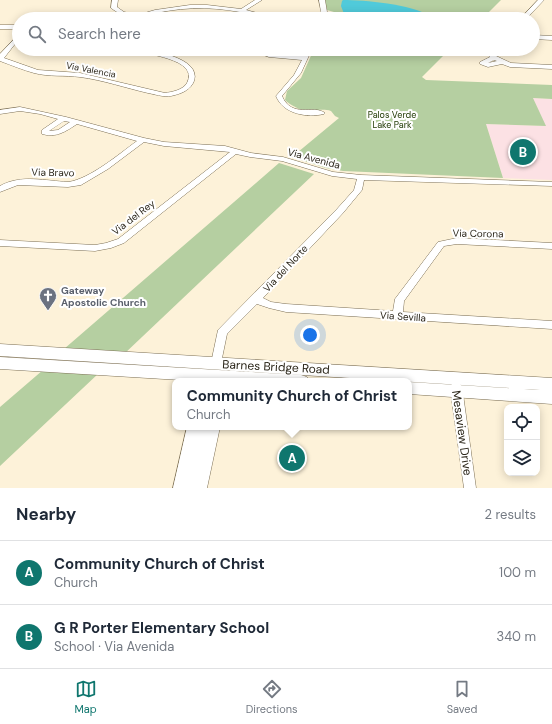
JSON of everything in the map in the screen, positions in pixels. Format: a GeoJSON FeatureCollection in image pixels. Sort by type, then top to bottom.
{"type":"FeatureCollection","features":[{"type":"Feature","properties":{"kind":"main road","name":"Barnes Bridge Road"},"geometry":{"type":"LineString","coordinates":[[0,350],[214,375],[295,378]]}},
{"type":"Feature","properties":{"kind":"main road","name":"Barnes Bridge Road"},"geometry":{"type":"LineString","coordinates":[[0,362],[258,378]]}},
{"type":"Feature","properties":{"kind":"main road","name":"Barnes Bridge Road"},"geometry":{"type":"LineString","coordinates":[[412,382],[552,384]]}},
{"type":"Feature","properties":{"kind":"main road","name":"Barnes Bridge Road"},"geometry":{"type":"LineString","coordinates":[[412,388],[456,384],[552,397]]}},
{"type":"Feature","properties":{"kind":"main road"},"geometry":{"type":"LineString","coordinates":[[182,488],[195,430]]}},
{"type":"Feature","properties":{"kind":"main road"},"geometry":{"type":"LineString","coordinates":[[198,488],[210,430]]}},
{"type":"Feature","properties":{"kind":"street"},"geometry":{"type":"LineString","coordinates":[[115,0],[114,8],[125,12]]}},
{"type":"Feature","properties":{"kind":"street"},"geometry":{"type":"LineString","coordinates":[[243,9],[259,0]]}},
{"type":"Feature","properties":{"kind":"street"},"geometry":{"type":"LineString","coordinates":[[322,0],[324,12]]}},
{"type":"Feature","properties":{"kind":"street"},"geometry":{"type":"LineString","coordinates":[[529,12],[540,0]]}},
{"type":"Feature","properties":{"kind":"street"},"geometry":{"type":"LineString","coordinates":[[147,12],[161,6],[185,3],[207,3],[253,12]]}},
{"type":"Feature","properties":{"kind":"street"},"geometry":{"type":"LineString","coordinates":[[0,27],[12,27]]}},
{"type":"Feature","properties":{"kind":"street"},"geometry":{"type":"LineString","coordinates":[[540,37],[552,38]]}},
{"type":"Feature","properties":{"kind":"street","name":"Via Valencia"},"geometry":{"type":"LineString","coordinates":[[12,44],[1,56],[1,59],[37,72],[80,75],[157,94],[174,94],[184,91],[189,86],[191,80],[190,72],[178,61],[166,56]]}},
{"type":"Feature","properties":{"kind":"street"},"geometry":{"type":"LineString","coordinates":[[281,56],[305,58],[295,78],[282,89],[279,96],[280,100],[285,106],[293,110],[308,113],[322,113]]}},
{"type":"Feature","properties":{"kind":"street"},"geometry":{"type":"LineString","coordinates":[[502,62],[488,65],[483,64],[484,61],[494,58],[516,66],[552,67]]}},
{"type":"Feature","properties":{"kind":"street","name":"Via Avenida"},"geometry":{"type":"LineString","coordinates":[[0,112],[26,110],[40,112],[143,140],[164,144],[225,148],[283,159],[332,174],[361,177],[552,184]]}},
{"type":"Feature","properties":{"kind":"street"},"geometry":{"type":"LineString","coordinates":[[64,118],[45,132],[50,134],[59,132],[75,122]]}},
{"type":"Feature","properties":{"kind":"street","name":"Via Bravo"},"geometry":{"type":"LineString","coordinates":[[0,190],[11,183],[20,182],[66,184],[79,182],[105,168],[143,140]]}},
{"type":"Feature","properties":{"kind":"street","name":"Via del Rey"},"geometry":{"type":"LineString","coordinates":[[0,243],[95,248],[108,246],[121,241],[235,151]]}},
{"type":"Feature","properties":{"kind":"street","name":"Via del Norte"},"geometry":{"type":"LineString","coordinates":[[214,375],[222,333],[256,299],[358,190],[361,177]]}},
{"type":"Feature","properties":{"kind":"street","name":"Via Corona"},"geometry":{"type":"LineString","coordinates":[[398,316],[399,301],[408,286],[441,244],[457,241],[552,246]]}},
{"type":"Feature","properties":{"kind":"street","name":"Via Sevilla"},"geometry":{"type":"LineString","coordinates":[[256,299],[269,305],[286,308],[552,325]]}},
{"type":"Feature","properties":{"kind":"street","name":"Mesaview Drive"},"geometry":{"type":"LineString","coordinates":[[456,384],[470,488]]}},
{"type":"Feature","properties":{"kind":"shaded area"},"geometry":{"type":"Polygon","coordinates":[[[533,98],[552,99],[552,180],[503,178],[486,124],[545,126],[533,98]]]}},
{"type":"Feature","properties":{"kind":"green space"},"geometry":{"type":"Polygon","coordinates":[[[325,0],[501,0],[489,12],[334,12],[327,10],[325,0]]]}},
{"type":"Feature","properties":{"kind":"green space","name":"Palos Verde Lake Park"},"geometry":{"type":"Polygon","coordinates":[[[311,56],[443,56],[422,77],[426,80],[552,85],[552,99],[533,98],[546,126],[486,124],[503,178],[343,171],[326,168],[292,157],[339,118],[331,111],[301,110],[285,100],[287,91],[301,78],[311,56]]]}},
{"type":"Feature","properties":{"kind":"green space"},"geometry":{"type":"Polygon","coordinates":[[[279,163],[314,174],[123,355],[64,349],[279,163]]]}},
{"type":"Feature","properties":{"kind":"green space"},"geometry":{"type":"Polygon","coordinates":[[[43,370],[99,373],[0,466],[0,407],[43,370]]]}},
{"type":"Feature","properties":{"kind":"water"},"geometry":{"type":"Polygon","coordinates":[[[342,1],[375,2],[411,8],[421,12],[343,12],[341,6],[342,1]]]}},
{"type":"Feature","properties":{"kind":"place","name":"G R Porter Elementary School"},"geometry":{"type":"Point","coordinates":[523,152]}},
{"type":"Feature","properties":{"kind":"place","name":"Gateway Apostolic Church"},"geometry":{"type":"Point","coordinates":[48,311]}},
{"type":"Feature","properties":{"kind":"place","name":"Community Church of Christ"},"geometry":{"type":"Point","coordinates":[292,458]}}]}
